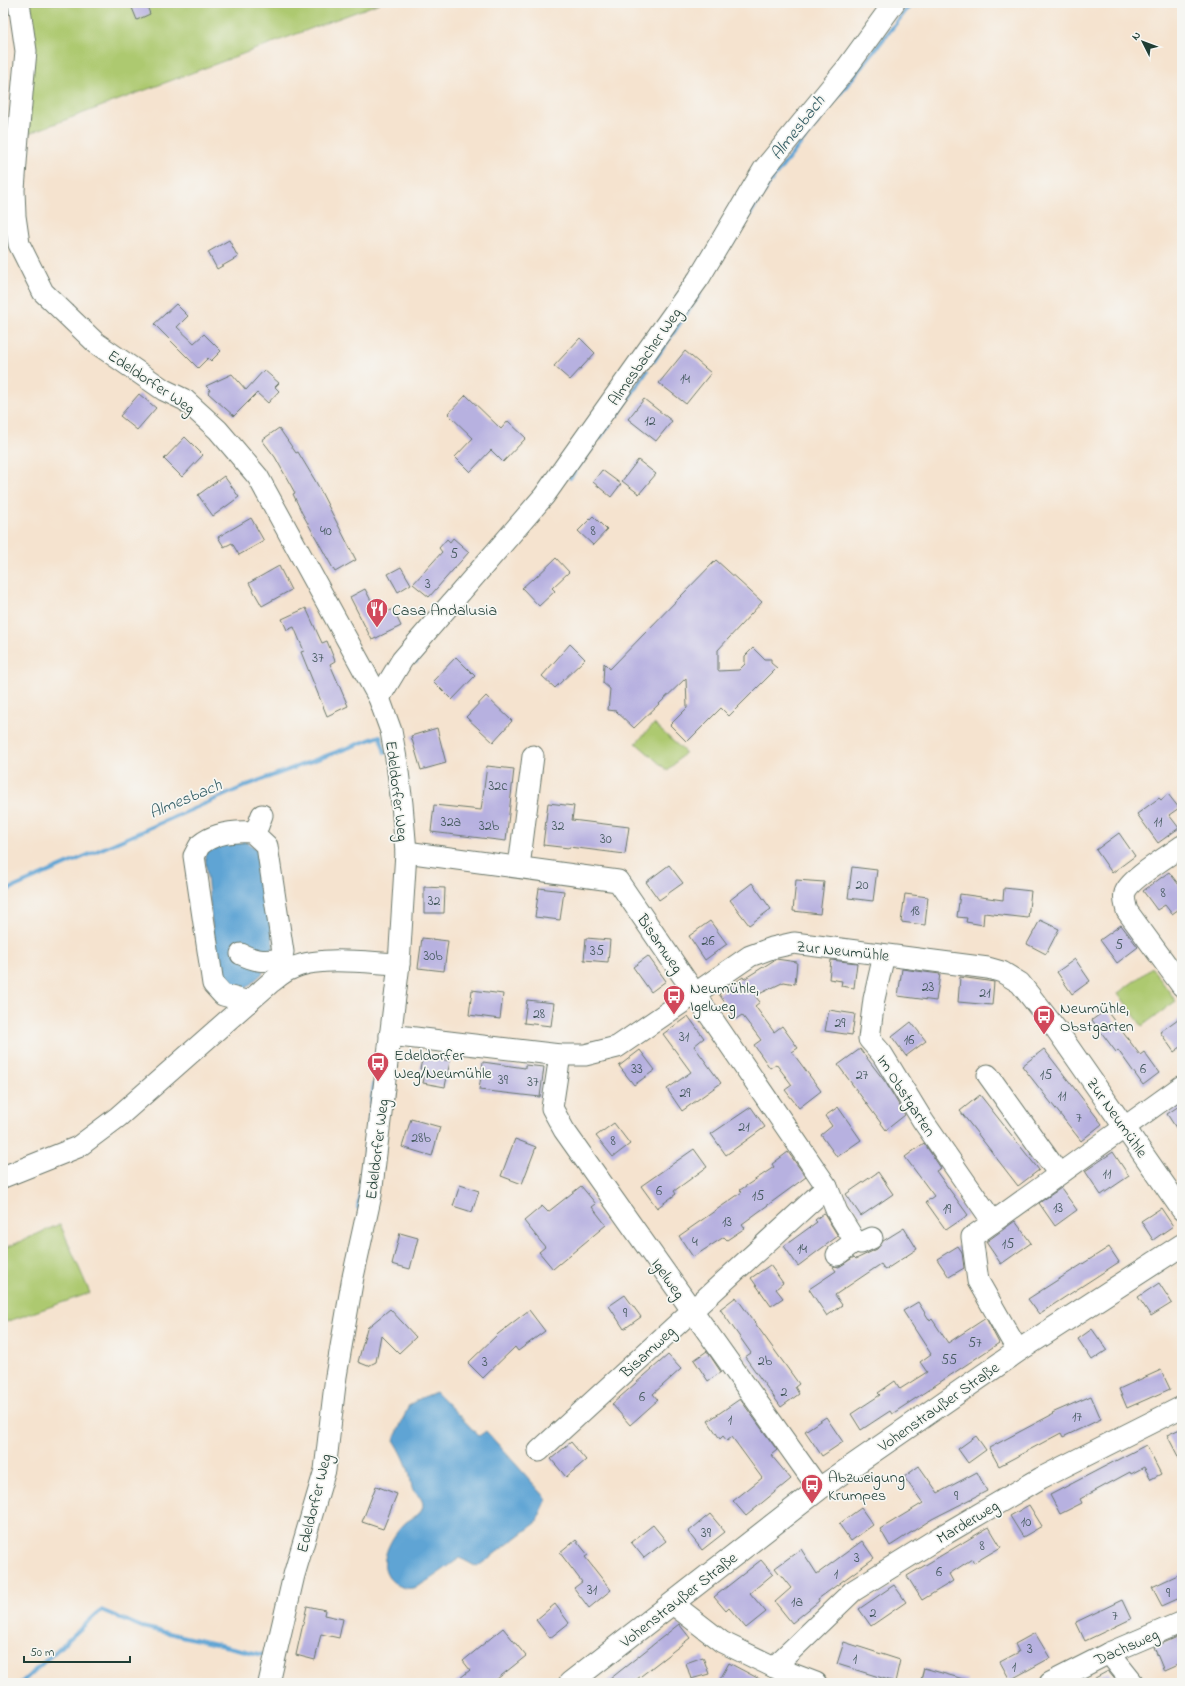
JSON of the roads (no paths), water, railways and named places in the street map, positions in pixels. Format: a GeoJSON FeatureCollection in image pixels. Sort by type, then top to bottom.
{"type":"FeatureCollection","features":[{"type":"Feature","properties":{"kind":"main road","name":"Vohenstraußer Straße"},"geometry":{"type":"LineString","coordinates":[[570,1683],[820,1489],[1018,1351],[1182,1245]]}},
{"type":"Feature","properties":{"kind":"street","name":"Edeldorfer Weg"},"geometry":{"type":"LineString","coordinates":[[19,3],[26,51],[14,190],[15,216],[19,244],[43,292],[96,343],[164,390],[185,400],[218,430],[258,477],[379,698],[391,731],[397,764],[406,852],[398,964],[371,1195],[353,1277],[336,1376],[324,1470],[294,1575],[269,1683]]}},
{"type":"Feature","properties":{"kind":"street","name":"Almesbacher Weg"},"geometry":{"type":"LineString","coordinates":[[379,698],[402,660],[544,496],[699,278],[764,169],[846,70],[894,3]]}},
{"type":"Feature","properties":{"kind":"street"},"geometry":{"type":"LineString","coordinates":[[519,867],[532,756]]}},
{"type":"Feature","properties":{"kind":"street"},"geometry":{"type":"LineString","coordinates":[[3,1177],[78,1147],[118,1117],[270,983],[285,963],[267,846],[257,823],[240,831],[218,835],[200,846],[194,856],[213,984],[224,995],[248,1002]]}},
{"type":"Feature","properties":{"kind":"street"},"geometry":{"type":"LineString","coordinates":[[1182,846],[1130,883],[1125,892],[1124,900],[1127,911],[1182,986]]}},
{"type":"Feature","properties":{"kind":"street","name":"Bisamweg"},"geometry":{"type":"LineString","coordinates":[[406,852],[618,881],[827,1187],[837,1212],[864,1239],[837,1255]]}},
{"type":"Feature","properties":{"kind":"street","name":"Zur Neumühle"},"geometry":{"type":"LineString","coordinates":[[390,1036],[560,1055],[585,1055],[617,1047],[750,956],[772,948],[794,943],[988,968],[1002,972],[1020,983],[1056,1029],[1182,1210]]}},
{"type":"Feature","properties":{"kind":"street"},"geometry":{"type":"LineString","coordinates":[[241,954],[266,962],[360,962],[398,964]]}},
{"type":"Feature","properties":{"kind":"street","name":"Im Obstgarten"},"geometry":{"type":"LineString","coordinates":[[884,955],[874,999],[869,1039],[882,1054],[923,1121],[993,1222]]}},
{"type":"Feature","properties":{"kind":"street","name":"Igelweg"},"geometry":{"type":"LineString","coordinates":[[560,1055],[552,1108],[564,1130],[820,1489]]}},
{"type":"Feature","properties":{"kind":"street"},"geometry":{"type":"LineString","coordinates":[[988,1075],[1059,1174]]}},
{"type":"Feature","properties":{"kind":"street"},"geometry":{"type":"LineString","coordinates":[[1018,1351],[978,1281],[972,1237],[1182,1086]]}},
{"type":"Feature","properties":{"kind":"street","name":"Bisamweg"},"geometry":{"type":"LineString","coordinates":[[539,1451],[827,1187]]}},
{"type":"Feature","properties":{"kind":"street","name":"Marderweg"},"geometry":{"type":"LineString","coordinates":[[774,1667],[853,1591],[940,1537],[1041,1478],[1182,1407]]}},
{"type":"Feature","properties":{"kind":"street"},"geometry":{"type":"LineString","coordinates":[[673,1604],[722,1642],[774,1667],[816,1683]]}},
{"type":"Feature","properties":{"kind":"street","name":"Dachsweg"},"geometry":{"type":"LineString","coordinates":[[1050,1683],[1109,1653],[1182,1622]]}},
{"type":"Feature","properties":{"kind":"street"},"geometry":{"type":"LineString","coordinates":[[1109,1653],[1133,1683]]}},
{"type":"Feature","properties":{"kind":"water"},"geometry":{"type":"Polygon","coordinates":[[[238,835],[261,852],[274,950],[262,967],[263,973],[240,994],[218,983],[204,847],[238,835]]]}},
{"type":"Feature","properties":{"kind":"water"},"geometry":{"type":"Polygon","coordinates":[[[436,1392],[479,1436],[486,1431],[547,1499],[536,1523],[477,1567],[460,1558],[421,1585],[413,1588],[406,1588],[401,1587],[389,1578],[385,1571],[384,1563],[389,1546],[398,1530],[420,1512],[423,1503],[412,1488],[407,1466],[394,1440],[409,1405],[436,1392]]]}},
{"type":"Feature","properties":{"kind":"waterway","name":"Almesbach"},"geometry":{"type":"LineString","coordinates":[[732,243],[771,181],[912,3]]}},
{"type":"Feature","properties":{"kind":"waterway","name":"Almesbach"},"geometry":{"type":"LineString","coordinates":[[654,361],[700,294]]}},
{"type":"Feature","properties":{"kind":"waterway","name":"Almesbach"},"geometry":{"type":"LineString","coordinates":[[617,416],[647,371]]}},
{"type":"Feature","properties":{"kind":"waterway","name":"Almesbach"},"geometry":{"type":"LineString","coordinates":[[600,438],[610,424]]}},
{"type":"Feature","properties":{"kind":"waterway","name":"Almesbach"},"geometry":{"type":"LineString","coordinates":[[570,478],[592,448]]}},
{"type":"Feature","properties":{"kind":"waterway","name":"Almesbach"},"geometry":{"type":"LineString","coordinates":[[416,662],[423,651]]}},
{"type":"Feature","properties":{"kind":"waterway","name":"Almesbach"},"geometry":{"type":"LineString","coordinates":[[3,892],[250,784],[380,736],[385,753]]}},
{"type":"Feature","properties":{"kind":"waterway"},"geometry":{"type":"LineString","coordinates":[[358,1208],[374,1084]]}},
{"type":"Feature","properties":{"kind":"waterway"},"geometry":{"type":"LineString","coordinates":[[21,1683],[101,1610],[142,1627],[263,1655]]}},
{"type":"Feature","properties":{"kind":"place","name":"Casa Andalusia"},"geometry":{"type":"Point","coordinates":[377,628]}},
{"type":"Feature","properties":{"kind":"place","name":"Neumühle, Igelweg"},"geometry":{"type":"Point","coordinates":[674,1016]}},
{"type":"Feature","properties":{"kind":"place","name":"Neumühle, Obstgarten"},"geometry":{"type":"Point","coordinates":[1044,1036]}},
{"type":"Feature","properties":{"kind":"place","name":"Edeldorfer Weg/Neumühle"},"geometry":{"type":"Point","coordinates":[378,1082]}},
{"type":"Feature","properties":{"kind":"place","name":"Abzweigung Krumpes"},"geometry":{"type":"Point","coordinates":[812,1504]}}]}
